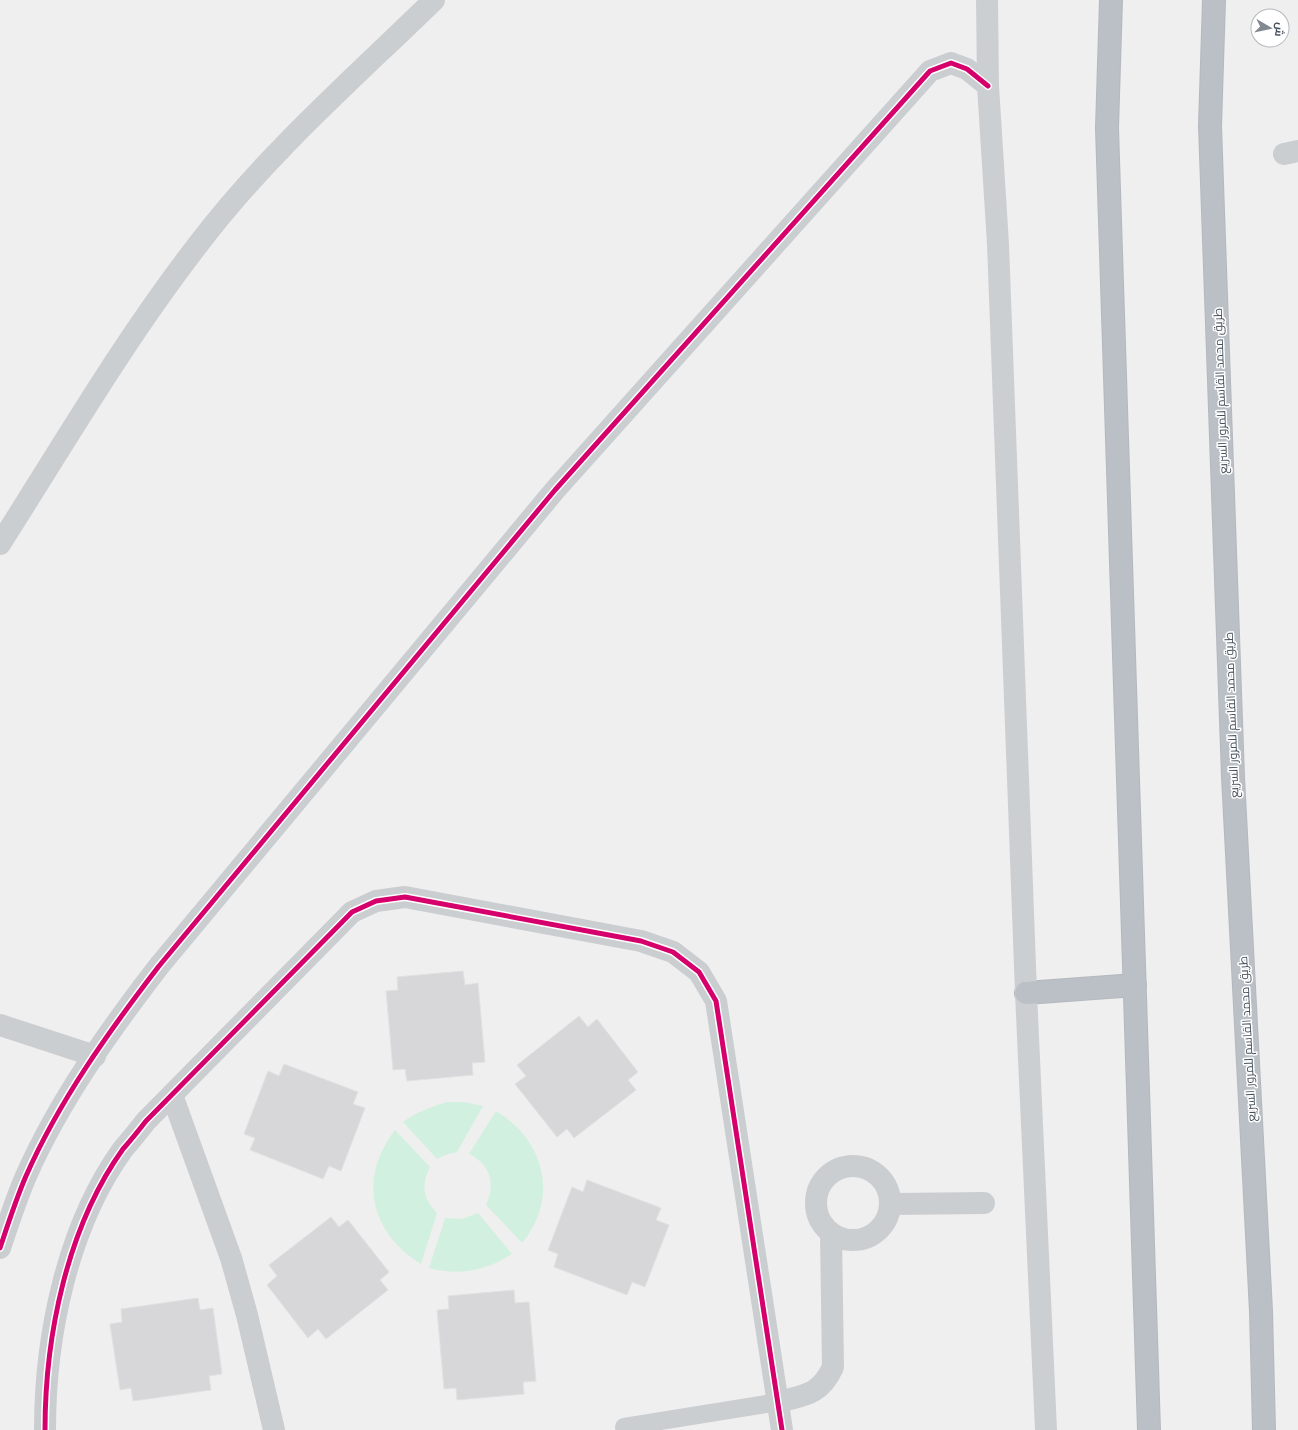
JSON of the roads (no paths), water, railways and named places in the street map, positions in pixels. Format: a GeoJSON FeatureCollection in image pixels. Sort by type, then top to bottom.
{"type":"FeatureCollection","features":[{"type":"Feature","properties":{"kind":"highway"},"geometry":{"type":"LineString","coordinates":[[1111,0],[1107,128],[1149,1430]]}},
{"type":"Feature","properties":{"kind":"highway","name":"طريق محمد القاسم للمرور السريع"},"geometry":{"type":"LineString","coordinates":[[1214,0],[1210,134],[1233,777],[1260,1311],[1264,1430]]}},
{"type":"Feature","properties":{"kind":"highway"},"geometry":{"type":"LineString","coordinates":[[1026,994],[1135,985]]}},
{"type":"Feature","properties":{"kind":"street"},"geometry":{"type":"LineString","coordinates":[[0,544],[139,325],[200,241],[250,183],[314,117],[434,0]]}},
{"type":"Feature","properties":{"kind":"street"},"geometry":{"type":"LineString","coordinates":[[987,0],[988,86],[998,244],[1026,994],[1046,1430]]}},
{"type":"Feature","properties":{"kind":"street"},"geometry":{"type":"LineString","coordinates":[[0,1248],[26,1177],[54,1122],[121,1016],[159,966],[555,490],[930,71],[951,63],[967,69],[988,86]]}},
{"type":"Feature","properties":{"kind":"street"},"geometry":{"type":"LineString","coordinates":[[44,1430],[52,1337],[61,1292],[74,1248],[91,1207],[123,1150],[146,1121],[352,912],[376,901],[405,897],[641,941],[673,952],[699,972],[716,1001],[782,1430]]}},
{"type":"Feature","properties":{"kind":"street"},"geometry":{"type":"LineString","coordinates":[[0,1025],[95,1056]]}},
{"type":"Feature","properties":{"kind":"street"},"geometry":{"type":"LineString","coordinates":[[172,1095],[231,1258],[247,1315],[274,1430]]}},
{"type":"Feature","properties":{"kind":"street"},"geometry":{"type":"LineString","coordinates":[[849,1165],[862,1166],[874,1171],[883,1180],[889,1191],[891,1204],[888,1217],[881,1229],[870,1237],[857,1241],[843,1240],[831,1234],[822,1224],[817,1213],[816,1200],[819,1188],[826,1177],[837,1169],[849,1165]]}},
{"type":"Feature","properties":{"kind":"street"},"geometry":{"type":"LineString","coordinates":[[891,1204],[984,1203]]}},
{"type":"Feature","properties":{"kind":"street"},"geometry":{"type":"LineString","coordinates":[[778,1402],[815,1391],[827,1381],[833,1367],[831,1234]]}},
{"type":"Feature","properties":{"kind":"lane"},"geometry":{"type":"LineString","coordinates":[[624,1427],[778,1402]]}}]}
